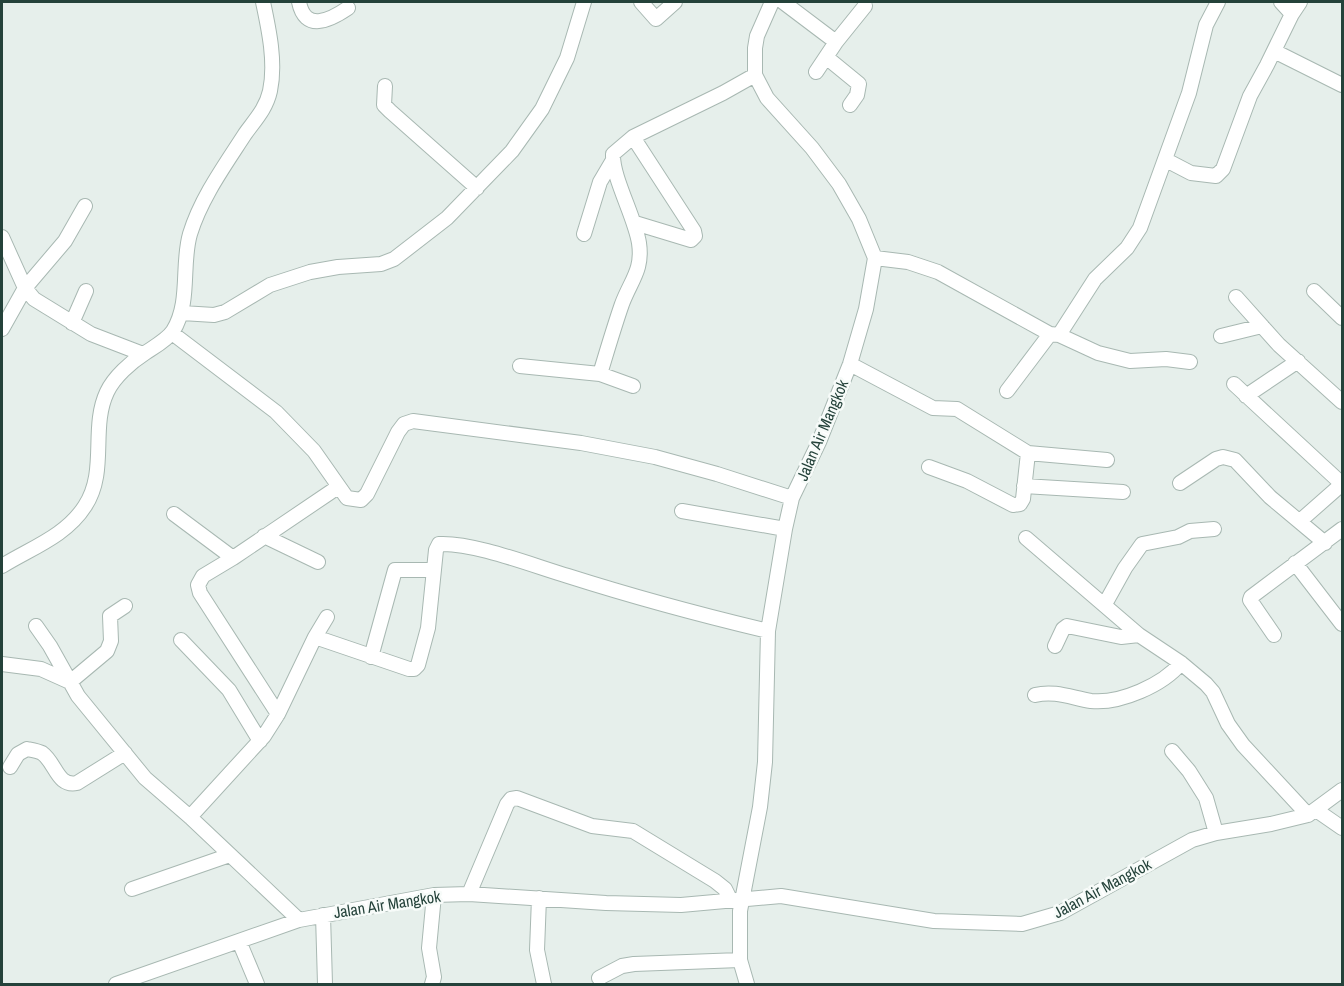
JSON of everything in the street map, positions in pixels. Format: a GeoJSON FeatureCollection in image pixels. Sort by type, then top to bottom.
{"type":"FeatureCollection","features":[{"type":"Feature","properties":{"kind":"street"},"geometry":{"type":"LineString","coordinates":[[2,566],[68,528],[86,506],[95,486],[99,466],[99,429],[106,393],[112,382],[143,354],[172,333],[182,313],[190,235],[203,204],[263,110],[270,91],[273,66],[263,2]]}},
{"type":"Feature","properties":{"kind":"street"},"geometry":{"type":"LineString","coordinates":[[299,2],[301,12],[306,18],[312,20],[333,18],[348,8]]}},
{"type":"Feature","properties":{"kind":"street"},"geometry":{"type":"LineString","coordinates":[[182,313],[214,315],[225,312],[270,285],[310,272],[338,267],[381,264],[394,259],[447,218],[512,151],[542,109],[567,58],[584,2]]}},
{"type":"Feature","properties":{"kind":"street"},"geometry":{"type":"LineString","coordinates":[[641,2],[656,19],[675,2]]}},
{"type":"Feature","properties":{"kind":"street"},"geometry":{"type":"LineString","coordinates":[[772,2],[757,36],[755,75],[767,98],[812,148],[839,184],[859,219],[875,258],[908,262],[938,272],[1054,334],[1098,353],[1130,361],[1166,359],[1190,362]]}},
{"type":"Feature","properties":{"kind":"street"},"geometry":{"type":"LineString","coordinates":[[783,2],[836,42]]}},
{"type":"Feature","properties":{"kind":"street"},"geometry":{"type":"LineString","coordinates":[[1007,391],[1095,279],[1127,248],[1140,228],[1189,93],[1206,25],[1218,2]]}},
{"type":"Feature","properties":{"kind":"street"},"geometry":{"type":"LineString","coordinates":[[1281,2],[1292,14]]}},
{"type":"Feature","properties":{"kind":"street"},"geometry":{"type":"LineString","coordinates":[[1166,160],[1191,173],[1216,176],[1223,169],[1250,96],[1300,2]]}},
{"type":"Feature","properties":{"kind":"street"},"geometry":{"type":"LineString","coordinates":[[816,72],[836,42],[865,6]]}},
{"type":"Feature","properties":{"kind":"street"},"geometry":{"type":"LineString","coordinates":[[1274,51],[1342,85]]}},
{"type":"Feature","properties":{"kind":"street"},"geometry":{"type":"LineString","coordinates":[[826,57],[859,84],[857,95],[850,105]]}},
{"type":"Feature","properties":{"kind":"street"},"geometry":{"type":"LineString","coordinates":[[584,234],[600,182],[616,150],[633,137],[755,75]]}},
{"type":"Feature","properties":{"kind":"street"},"geometry":{"type":"LineString","coordinates":[[385,86],[384,105],[477,188]]}},
{"type":"Feature","properties":{"kind":"street"},"geometry":{"type":"LineString","coordinates":[[633,137],[694,231],[695,236],[691,240],[635,223]]}},
{"type":"Feature","properties":{"kind":"street"},"geometry":{"type":"LineString","coordinates":[[600,374],[623,301],[639,267],[640,254],[635,223],[613,160]]}},
{"type":"Feature","properties":{"kind":"street"},"geometry":{"type":"LineString","coordinates":[[2,329],[25,288],[65,241],[85,206]]}},
{"type":"Feature","properties":{"kind":"street"},"geometry":{"type":"LineString","coordinates":[[2,237],[6,258],[25,288],[42,305],[91,334],[143,354]]}},
{"type":"Feature","properties":{"kind":"street","name":"Jalan Air Mangkok"},"geometry":{"type":"LineString","coordinates":[[747,984],[740,960],[736,899],[760,807],[765,762],[768,631],[785,529],[792,498],[819,442],[850,364],[866,309],[875,258]]}},
{"type":"Feature","properties":{"kind":"street"},"geometry":{"type":"LineString","coordinates":[[72,323],[86,291]]}},
{"type":"Feature","properties":{"kind":"street"},"geometry":{"type":"LineString","coordinates":[[1314,291],[1342,318]]}},
{"type":"Feature","properties":{"kind":"street"},"geometry":{"type":"LineString","coordinates":[[1236,297],[1279,345],[1342,402]]}},
{"type":"Feature","properties":{"kind":"street"},"geometry":{"type":"LineString","coordinates":[[1221,336],[1262,326]]}},
{"type":"Feature","properties":{"kind":"street"},"geometry":{"type":"LineString","coordinates":[[172,333],[276,412],[314,451],[347,498],[361,500],[367,494],[398,432],[404,424],[413,421],[582,443],[655,457],[792,498]]}},
{"type":"Feature","properties":{"kind":"street"},"geometry":{"type":"LineString","coordinates":[[1246,396],[1298,361]]}},
{"type":"Feature","properties":{"kind":"street"},"geometry":{"type":"LineString","coordinates":[[850,364],[933,408],[957,409],[1028,453],[1107,460]]}},
{"type":"Feature","properties":{"kind":"street"},"geometry":{"type":"LineString","coordinates":[[520,366],[600,374],[633,386]]}},
{"type":"Feature","properties":{"kind":"street"},"geometry":{"type":"LineString","coordinates":[[1234,384],[1342,484],[1299,521]]}},
{"type":"Feature","properties":{"kind":"street"},"geometry":{"type":"LineString","coordinates":[[929,467],[967,481],[1013,505],[1020,504],[1023,499],[1028,453]]}},
{"type":"Feature","properties":{"kind":"street"},"geometry":{"type":"LineString","coordinates":[[1180,483],[1216,459],[1222,457],[1235,460],[1270,497],[1325,543]]}},
{"type":"Feature","properties":{"kind":"street"},"geometry":{"type":"LineString","coordinates":[[1024,486],[1123,492]]}},
{"type":"Feature","properties":{"kind":"street"},"geometry":{"type":"LineString","coordinates":[[278,714],[200,593],[198,585],[203,576],[338,487]]}},
{"type":"Feature","properties":{"kind":"street"},"geometry":{"type":"LineString","coordinates":[[682,511],[785,529]]}},
{"type":"Feature","properties":{"kind":"street"},"geometry":{"type":"LineString","coordinates":[[174,514],[233,558]]}},
{"type":"Feature","properties":{"kind":"street"},"geometry":{"type":"LineString","coordinates":[[1105,604],[1125,568],[1142,544],[1178,537],[1190,531],[1214,530]]}},
{"type":"Feature","properties":{"kind":"street"},"geometry":{"type":"LineString","coordinates":[[1274,635],[1250,600],[1254,594],[1342,530]]}},
{"type":"Feature","properties":{"kind":"street"},"geometry":{"type":"LineString","coordinates":[[264,536],[318,562]]}},
{"type":"Feature","properties":{"kind":"street"},"geometry":{"type":"LineString","coordinates":[[1026,538],[1139,635],[1181,663],[1206,684],[1213,692],[1228,724],[1243,745],[1312,813],[1342,828]]}},
{"type":"Feature","properties":{"kind":"street"},"geometry":{"type":"LineString","coordinates":[[315,637],[330,640],[371,657],[414,669],[418,665],[428,628],[436,550],[439,544],[446,543],[488,552],[672,608],[768,631]]}},
{"type":"Feature","properties":{"kind":"street"},"geometry":{"type":"LineString","coordinates":[[1295,563],[1342,624]]}},
{"type":"Feature","properties":{"kind":"street"},"geometry":{"type":"LineString","coordinates":[[371,657],[395,570],[434,570]]}},
{"type":"Feature","properties":{"kind":"street"},"geometry":{"type":"LineString","coordinates":[[70,682],[107,651],[111,641],[110,616],[125,606]]}},
{"type":"Feature","properties":{"kind":"street"},"geometry":{"type":"LineString","coordinates":[[190,817],[260,741],[278,714],[327,616]]}},
{"type":"Feature","properties":{"kind":"street"},"geometry":{"type":"LineString","coordinates":[[36,626],[70,682],[145,778],[190,817],[299,920]]}},
{"type":"Feature","properties":{"kind":"street"},"geometry":{"type":"LineString","coordinates":[[1055,646],[1067,626],[1121,637],[1139,635]]}},
{"type":"Feature","properties":{"kind":"street"},"geometry":{"type":"LineString","coordinates":[[181,640],[229,690],[260,741]]}},
{"type":"Feature","properties":{"kind":"street"},"geometry":{"type":"LineString","coordinates":[[1035,695],[1046,692],[1056,693],[1100,702],[1114,699],[1153,686],[1172,674],[1181,663]]}},
{"type":"Feature","properties":{"kind":"street"},"geometry":{"type":"LineString","coordinates":[[2,664],[41,669],[70,682]]}},
{"type":"Feature","properties":{"kind":"street"},"geometry":{"type":"LineString","coordinates":[[10,767],[18,754],[27,749],[41,753],[53,765],[64,782],[70,784],[77,783],[124,753]]}},
{"type":"Feature","properties":{"kind":"street"},"geometry":{"type":"LineString","coordinates":[[1172,751],[1189,771],[1206,798],[1216,833]]}},
{"type":"Feature","properties":{"kind":"street","name":"Jalan Air Mangkok"},"geometry":{"type":"LineString","coordinates":[[116,984],[299,920],[434,895],[470,894],[606,903],[681,904],[781,896],[934,921],[1022,924],[1060,913],[1192,840],[1312,813],[1342,789]]}},
{"type":"Feature","properties":{"kind":"street"},"geometry":{"type":"LineString","coordinates":[[470,894],[507,804],[511,799],[517,798],[592,826],[633,831],[715,881],[736,899]]}},
{"type":"Feature","properties":{"kind":"street"},"geometry":{"type":"LineString","coordinates":[[132,889],[230,855]]}},
{"type":"Feature","properties":{"kind":"street"},"geometry":{"type":"LineString","coordinates":[[432,984],[429,948],[434,895]]}},
{"type":"Feature","properties":{"kind":"street"},"geometry":{"type":"LineString","coordinates":[[539,898],[537,950],[544,984]]}},
{"type":"Feature","properties":{"kind":"street"},"geometry":{"type":"LineString","coordinates":[[323,915],[325,984]]}},
{"type":"Feature","properties":{"kind":"street"},"geometry":{"type":"LineString","coordinates":[[239,941],[257,984]]}},
{"type":"Feature","properties":{"kind":"street"},"geometry":{"type":"LineString","coordinates":[[599,978],[628,965],[740,960]]}}]}
